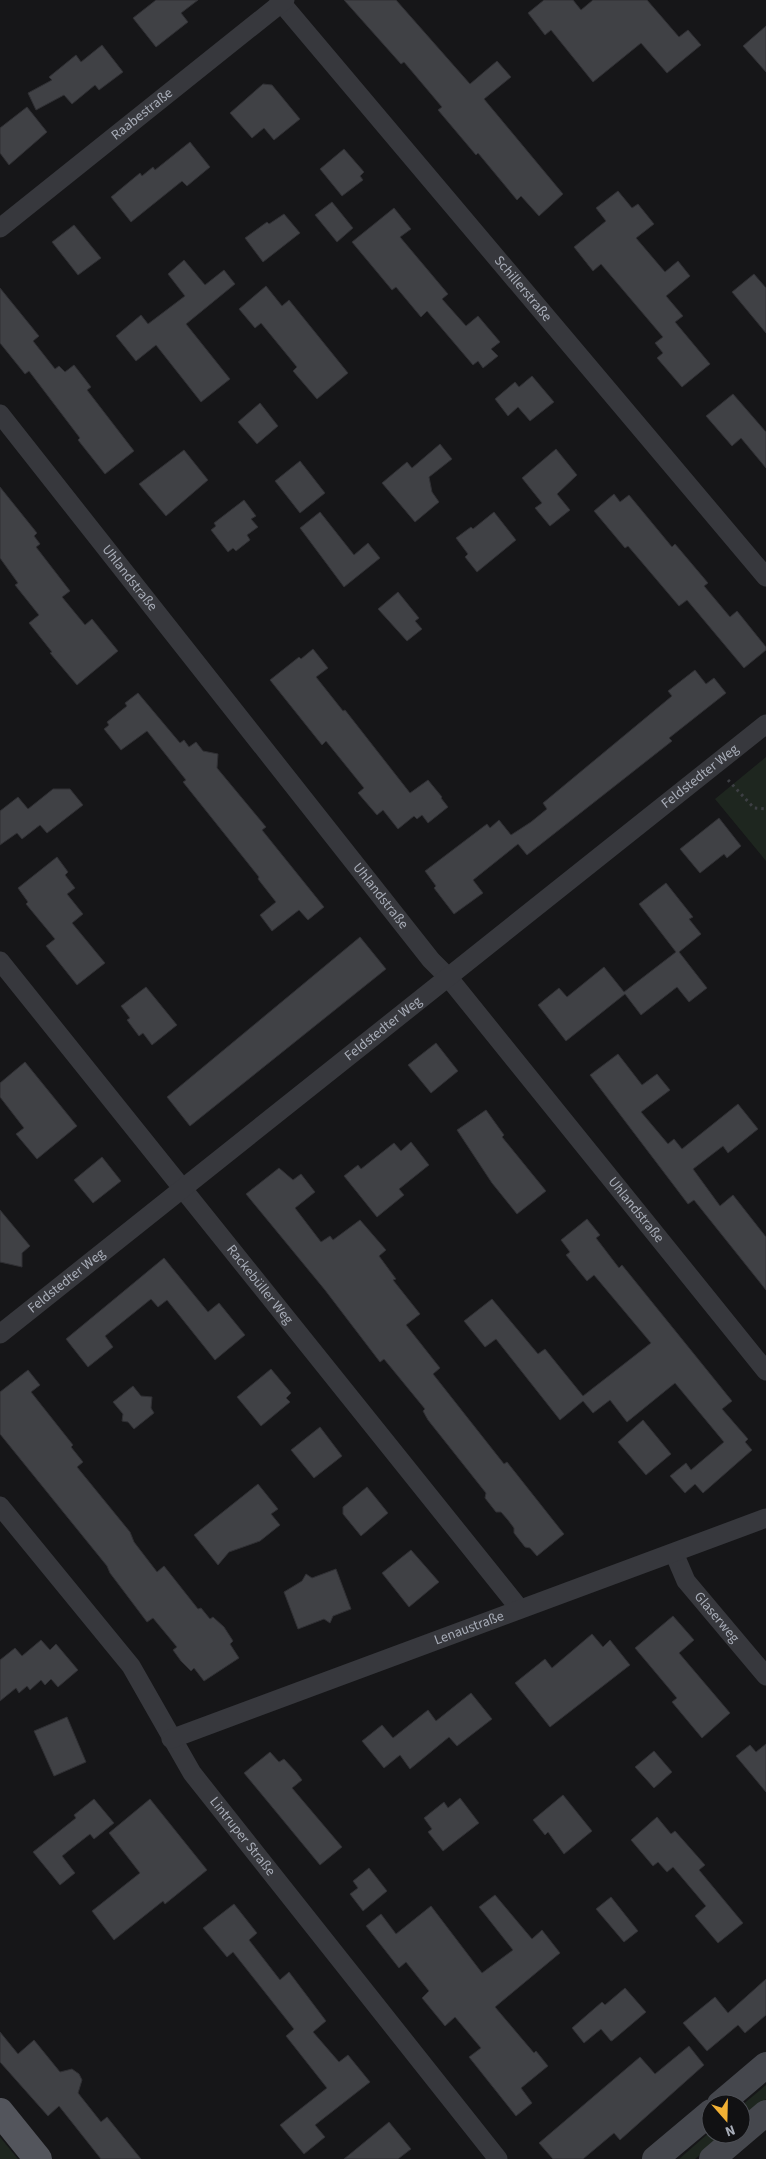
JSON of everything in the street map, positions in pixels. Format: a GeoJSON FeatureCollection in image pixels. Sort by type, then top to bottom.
{"type":"FeatureCollection","features":[{"type":"Feature","properties":{"kind":"main road"},"geometry":{"type":"LineString","coordinates":[[732,2094],[766,2065]]}},
{"type":"Feature","properties":{"kind":"main road"},"geometry":{"type":"LineString","coordinates":[[0,2112],[38,2159]]}},
{"type":"Feature","properties":{"kind":"main road"},"geometry":{"type":"LineString","coordinates":[[726,2155],[766,2113]]}},
{"type":"Feature","properties":{"kind":"main road"},"geometry":{"type":"LineString","coordinates":[[655,2159],[701,2120]]}},
{"type":"Feature","properties":{"kind":"street","name":"Raabestraße"},"geometry":{"type":"LineString","coordinates":[[0,228],[282,1]]}},
{"type":"Feature","properties":{"kind":"street","name":"Schillerstraße"},"geometry":{"type":"LineString","coordinates":[[282,1],[766,577]]}},
{"type":"Feature","properties":{"kind":"street","name":"Uhlandstraße"},"geometry":{"type":"LineString","coordinates":[[0,414],[431,960],[448,977],[766,1371]]}},
{"type":"Feature","properties":{"kind":"street","name":"Feldstedter Weg"},"geometry":{"type":"LineString","coordinates":[[0,1334],[766,724]]}},
{"type":"Feature","properties":{"kind":"street","name":"Rackebüller Weg"},"geometry":{"type":"LineString","coordinates":[[0,961],[519,1608]]}},
{"type":"Feature","properties":{"kind":"street","name":"Lintruper Straße"},"geometry":{"type":"LineString","coordinates":[[0,1506],[131,1666],[192,1773],[498,2159]]}},
{"type":"Feature","properties":{"kind":"street","name":"Lenaustraße"},"geometry":{"type":"LineString","coordinates":[[171,1739],[519,1608],[766,1518]]}},
{"type":"Feature","properties":{"kind":"street","name":"Glaserweg"},"geometry":{"type":"LineString","coordinates":[[674,1553],[686,1582],[766,1676]]}},
{"type":"Feature","properties":{"kind":"path"},"geometry":{"type":"LineString","coordinates":[[728,780],[754,808],[766,809]]}},
{"type":"Feature","properties":{"kind":"shaded area"},"geometry":{"type":"Polygon","coordinates":[[[766,757],[766,861],[715,799],[766,757]]]}},
{"type":"Feature","properties":{"kind":"shaded area"},"geometry":{"type":"Polygon","coordinates":[[[766,2085],[766,2099],[751,2112],[751,2098],[766,2085]]]}},
{"type":"Feature","properties":{"kind":"shaded area"},"geometry":{"type":"Polygon","coordinates":[[[0,2137],[18,2159],[0,2159],[0,2137]]]}},
{"type":"Feature","properties":{"kind":"shaded area"},"geometry":{"type":"Polygon","coordinates":[[[701,2140],[701,2144],[713,2144],[695,2159],[679,2159],[701,2140]]]}},
{"type":"Feature","properties":{"kind":"building"},"geometry":{"type":"Polygon","coordinates":[[[156,0],[198,0],[181,13],[188,22],[156,47],[133,18],[156,0]]]}},
{"type":"Feature","properties":{"kind":"building"},"geometry":{"type":"Polygon","coordinates":[[[344,0],[396,0],[470,84],[497,61],[511,77],[484,99],[563,194],[539,216],[521,196],[517,200],[478,153],[476,155],[438,110],[442,107],[404,62],[401,64],[344,0]]]}},
{"type":"Feature","properties":{"kind":"building"},"geometry":{"type":"Polygon","coordinates":[[[544,0],[573,0],[581,10],[593,0],[647,0],[679,37],[688,30],[701,45],[667,73],[641,43],[593,82],[551,30],[545,35],[528,13],[544,0]]]}},
{"type":"Feature","properties":{"kind":"building"},"geometry":{"type":"Polygon","coordinates":[[[766,26],[766,72],[743,46],[766,26]]]}},
{"type":"Feature","properties":{"kind":"building"},"geometry":{"type":"Polygon","coordinates":[[[102,45],[123,72],[99,90],[95,85],[72,104],[64,95],[36,110],[28,93],[52,80],[49,77],[76,55],[81,62],[102,45]]]}},
{"type":"Feature","properties":{"kind":"building"},"geometry":{"type":"Polygon","coordinates":[[[263,84],[272,85],[300,119],[274,140],[264,128],[252,138],[230,113],[263,84]]]}},
{"type":"Feature","properties":{"kind":"building"},"geometry":{"type":"Polygon","coordinates":[[[27,107],[47,132],[9,165],[0,153],[0,128],[27,107]]]}},
{"type":"Feature","properties":{"kind":"building"},"geometry":{"type":"Polygon","coordinates":[[[190,142],[210,167],[187,186],[182,181],[131,222],[111,197],[140,173],[142,176],[153,167],[155,170],[190,142]]]}},
{"type":"Feature","properties":{"kind":"building"},"geometry":{"type":"Polygon","coordinates":[[[344,149],[364,172],[360,176],[363,180],[342,196],[320,169],[344,149]]]}},
{"type":"Feature","properties":{"kind":"building"},"geometry":{"type":"Polygon","coordinates":[[[618,191],[632,208],[638,204],[654,224],[636,238],[665,272],[678,261],[690,276],[666,296],[683,316],[675,322],[710,364],[682,387],[657,358],[663,353],[655,343],[663,337],[601,264],[593,271],[574,247],[606,221],[596,208],[618,191]]]}},
{"type":"Feature","properties":{"kind":"building"},"geometry":{"type":"Polygon","coordinates":[[[332,202],[353,228],[337,242],[315,215],[332,202]]]}},
{"type":"Feature","properties":{"kind":"building"},"geometry":{"type":"Polygon","coordinates":[[[394,208],[411,229],[400,237],[448,294],[442,299],[466,326],[478,316],[500,342],[491,349],[498,356],[483,368],[478,361],[473,365],[427,311],[421,317],[396,287],[392,290],[352,242],[394,208]]]}},
{"type":"Feature","properties":{"kind":"building"},"geometry":{"type":"Polygon","coordinates":[[[284,214],[300,233],[263,262],[245,238],[267,222],[269,224],[284,214]]]}},
{"type":"Feature","properties":{"kind":"building"},"geometry":{"type":"Polygon","coordinates":[[[74,225],[101,258],[78,275],[52,242],[74,225]]]}},
{"type":"Feature","properties":{"kind":"building"},"geometry":{"type":"Polygon","coordinates":[[[184,260],[205,285],[224,270],[235,284],[186,324],[230,379],[201,402],[156,345],[136,361],[116,336],[141,315],[148,324],[185,296],[168,274],[184,260]]]}},
{"type":"Feature","properties":{"kind":"building"},"geometry":{"type":"Polygon","coordinates":[[[754,274],[766,288],[766,333],[732,292],[754,274]]]}},
{"type":"Feature","properties":{"kind":"building"},"geometry":{"type":"Polygon","coordinates":[[[266,286],[282,306],[289,300],[348,373],[317,399],[293,371],[297,367],[261,323],[255,328],[239,309],[266,286]]]}},
{"type":"Feature","properties":{"kind":"building"},"geometry":{"type":"Polygon","coordinates":[[[0,288],[39,336],[33,341],[55,369],[59,366],[65,372],[74,365],[91,387],[87,390],[134,451],[105,474],[78,440],[80,438],[29,371],[25,374],[0,343],[0,288]]]}},
{"type":"Feature","properties":{"kind":"building"},"geometry":{"type":"Polygon","coordinates":[[[532,376],[554,402],[530,421],[518,407],[508,416],[495,399],[515,382],[519,387],[532,376]]]}},
{"type":"Feature","properties":{"kind":"building"},"geometry":{"type":"Polygon","coordinates":[[[733,394],[766,432],[766,468],[741,438],[732,446],[706,416],[733,394]]]}},
{"type":"Feature","properties":{"kind":"building"},"geometry":{"type":"Polygon","coordinates":[[[260,403],[278,426],[257,444],[238,422],[260,403]]]}},
{"type":"Feature","properties":{"kind":"building"},"geometry":{"type":"Polygon","coordinates":[[[440,444],[452,459],[429,477],[432,492],[439,502],[415,522],[382,483],[407,462],[412,468],[440,444]]]}},
{"type":"Feature","properties":{"kind":"building"},"geometry":{"type":"Polygon","coordinates":[[[556,449],[577,475],[557,494],[570,510],[550,526],[535,508],[542,503],[522,478],[556,449]]]}},
{"type":"Feature","properties":{"kind":"building"},"geometry":{"type":"Polygon","coordinates":[[[184,450],[208,480],[166,516],[139,484],[184,450]]]}},
{"type":"Feature","properties":{"kind":"building"},"geometry":{"type":"Polygon","coordinates":[[[300,461],[325,493],[300,513],[275,481],[300,461]]]}},
{"type":"Feature","properties":{"kind":"building"},"geometry":{"type":"Polygon","coordinates":[[[0,487],[37,533],[34,536],[40,544],[36,547],[70,591],[62,597],[85,625],[92,619],[118,651],[77,685],[50,653],[52,652],[29,623],[39,615],[15,585],[18,583],[0,558],[0,487]]]}},
{"type":"Feature","properties":{"kind":"building"},"geometry":{"type":"Polygon","coordinates":[[[614,494],[620,502],[629,495],[672,547],[675,544],[708,583],[704,586],[730,617],[737,611],[766,647],[766,650],[744,668],[687,600],[679,606],[628,546],[625,548],[594,511],[614,494]]]}},
{"type":"Feature","properties":{"kind":"building"},"geometry":{"type":"Polygon","coordinates":[[[244,500],[256,516],[251,519],[258,527],[247,535],[250,540],[236,551],[233,548],[228,552],[211,530],[216,526],[214,523],[244,500]]]}},
{"type":"Feature","properties":{"kind":"building"},"geometry":{"type":"Polygon","coordinates":[[[320,512],[354,555],[368,543],[380,558],[344,587],[300,528],[320,512]]]}},
{"type":"Feature","properties":{"kind":"building"},"geometry":{"type":"Polygon","coordinates":[[[494,512],[516,540],[477,572],[465,557],[468,554],[456,538],[471,527],[473,529],[494,512]]]}},
{"type":"Feature","properties":{"kind":"building"},"geometry":{"type":"Polygon","coordinates":[[[398,592],[419,618],[415,621],[422,629],[407,641],[378,609],[398,592]]]}},
{"type":"Feature","properties":{"kind":"building"},"geometry":{"type":"Polygon","coordinates":[[[313,649],[328,668],[316,677],[343,711],[345,710],[410,793],[428,780],[442,797],[448,807],[428,823],[422,815],[417,819],[414,816],[398,829],[383,810],[377,815],[358,793],[364,788],[326,741],[322,745],[270,680],[299,657],[301,659],[313,649]]]}},
{"type":"Feature","properties":{"kind":"building"},"geometry":{"type":"Polygon","coordinates":[[[695,670],[706,684],[714,678],[726,693],[669,738],[672,741],[527,855],[518,844],[473,880],[483,893],[454,914],[434,888],[436,886],[425,871],[487,824],[490,828],[499,820],[511,835],[531,822],[547,809],[543,803],[672,696],[668,691],[695,670]]]}},
{"type":"Feature","properties":{"kind":"building"},"geometry":{"type":"Polygon","coordinates":[[[138,693],[180,743],[184,740],[189,747],[196,742],[203,751],[218,754],[217,768],[266,827],[262,830],[324,907],[308,920],[299,910],[272,931],[260,915],[276,902],[258,879],[259,877],[183,782],[186,780],[147,731],[121,750],[104,729],[109,725],[107,722],[127,706],[125,703],[138,693]]]}},
{"type":"Feature","properties":{"kind":"building"},"geometry":{"type":"Polygon","coordinates":[[[53,789],[70,789],[83,805],[47,833],[40,825],[22,839],[17,833],[0,845],[0,811],[18,797],[28,809],[53,789]]]}},
{"type":"Feature","properties":{"kind":"building"},"geometry":{"type":"Polygon","coordinates":[[[719,818],[741,846],[727,858],[724,854],[700,873],[680,849],[719,818]]]}},
{"type":"Feature","properties":{"kind":"building"},"geometry":{"type":"Polygon","coordinates":[[[57,857],[68,872],[65,875],[75,888],[67,894],[83,914],[72,923],[105,963],[77,985],[46,946],[55,939],[26,904],[28,902],[18,888],[57,857]]]}},
{"type":"Feature","properties":{"kind":"building"},"geometry":{"type":"Polygon","coordinates":[[[666,883],[693,917],[689,919],[701,934],[679,952],[707,988],[689,1002],[677,987],[641,1015],[625,994],[566,1041],[538,1005],[559,988],[567,997],[604,967],[624,992],[676,952],[639,904],[666,883]]]}},
{"type":"Feature","properties":{"kind":"building"},"geometry":{"type":"Polygon","coordinates":[[[360,937],[386,969],[190,1126],[167,1097],[360,937]]]}},
{"type":"Feature","properties":{"kind":"building"},"geometry":{"type":"Polygon","coordinates":[[[146,987],[177,1025],[152,1045],[143,1033],[139,1036],[127,1020],[130,1018],[121,1006],[146,987]]]}},
{"type":"Feature","properties":{"kind":"building"},"geometry":{"type":"Polygon","coordinates":[[[436,1043],[458,1071],[431,1093],[408,1065],[436,1043]]]}},
{"type":"Feature","properties":{"kind":"building"},"geometry":{"type":"Polygon","coordinates":[[[618,1054],[642,1085],[657,1074],[670,1090],[641,1112],[668,1144],[674,1139],[682,1149],[738,1104],[758,1129],[728,1153],[723,1146],[693,1169],[720,1206],[733,1195],[766,1237],[766,1290],[694,1200],[688,1204],[590,1075],[618,1054]]]}},
{"type":"Feature","properties":{"kind":"building"},"geometry":{"type":"Polygon","coordinates":[[[25,1062],[77,1126],[37,1159],[16,1134],[24,1128],[0,1097],[0,1083],[25,1062]]]}},
{"type":"Feature","properties":{"kind":"building"},"geometry":{"type":"Polygon","coordinates":[[[486,1110],[504,1135],[502,1137],[546,1191],[517,1214],[492,1183],[457,1130],[486,1110]]]}},
{"type":"Feature","properties":{"kind":"building"},"geometry":{"type":"Polygon","coordinates":[[[411,1142],[429,1165],[399,1189],[404,1195],[377,1217],[344,1176],[358,1165],[361,1169],[394,1143],[401,1151],[411,1142]]]}},
{"type":"Feature","properties":{"kind":"building"},"geometry":{"type":"Polygon","coordinates":[[[102,1157],[121,1181],[93,1203],[74,1180],[102,1157]]]}},
{"type":"Feature","properties":{"kind":"building"},"geometry":{"type":"Polygon","coordinates":[[[279,1168],[293,1180],[301,1174],[315,1192],[295,1208],[321,1242],[330,1236],[333,1240],[360,1220],[386,1250],[379,1256],[396,1279],[393,1280],[420,1314],[406,1325],[440,1368],[433,1374],[504,1464],[507,1462],[564,1534],[537,1556],[530,1548],[525,1547],[514,1533],[514,1528],[508,1520],[501,1512],[496,1512],[485,1498],[486,1493],[428,1420],[423,1411],[425,1409],[384,1359],[380,1362],[325,1290],[246,1194],[279,1168]]]}},
{"type":"Feature","properties":{"kind":"building"},"geometry":{"type":"Polygon","coordinates":[[[0,1210],[30,1246],[22,1253],[22,1267],[0,1262],[0,1210]]]}},
{"type":"Feature","properties":{"kind":"building"},"geometry":{"type":"Polygon","coordinates":[[[587,1219],[600,1235],[596,1238],[619,1268],[622,1265],[732,1401],[722,1409],[748,1439],[745,1442],[752,1450],[703,1493],[695,1484],[685,1493],[670,1476],[686,1463],[691,1470],[724,1442],[675,1383],[627,1422],[610,1400],[593,1413],[583,1401],[560,1420],[496,1339],[485,1347],[464,1321],[492,1299],[538,1354],[545,1349],[583,1396],[651,1343],[594,1275],[587,1281],[566,1255],[570,1252],[561,1240],[587,1219]]]}},
{"type":"Feature","properties":{"kind":"building"},"geometry":{"type":"Polygon","coordinates":[[[164,1258],[208,1312],[219,1303],[245,1335],[215,1360],[167,1300],[158,1307],[151,1299],[105,1336],[113,1347],[88,1367],[66,1339],[164,1258]]]}},
{"type":"Feature","properties":{"kind":"building"},"geometry":{"type":"Polygon","coordinates":[[[271,1369],[291,1393],[286,1398],[290,1402],[261,1426],[237,1397],[271,1369]]]}},
{"type":"Feature","properties":{"kind":"building"},"geometry":{"type":"Polygon","coordinates":[[[28,1370],[40,1385],[31,1392],[73,1445],[71,1447],[83,1462],[77,1467],[130,1532],[134,1542],[157,1572],[164,1566],[198,1609],[201,1608],[210,1619],[213,1617],[224,1627],[233,1641],[230,1644],[239,1658],[204,1681],[194,1668],[191,1671],[181,1661],[173,1650],[177,1647],[153,1618],[147,1622],[110,1573],[107,1566],[0,1434],[0,1392],[28,1370]]]}},
{"type":"Feature","properties":{"kind":"building"},"geometry":{"type":"Polygon","coordinates":[[[133,1386],[141,1396],[152,1397],[151,1408],[154,1413],[134,1429],[128,1422],[122,1421],[123,1414],[113,1402],[133,1386]]]}},
{"type":"Feature","properties":{"kind":"building"},"geometry":{"type":"Polygon","coordinates":[[[643,1420],[671,1454],[646,1475],[618,1442],[643,1420]]]}},
{"type":"Feature","properties":{"kind":"building"},"geometry":{"type":"Polygon","coordinates":[[[320,1427],[342,1456],[314,1478],[291,1450],[320,1427]]]}},
{"type":"Feature","properties":{"kind":"building"},"geometry":{"type":"Polygon","coordinates":[[[258,1484],[278,1509],[271,1514],[280,1525],[260,1541],[229,1552],[218,1565],[194,1535],[258,1484]]]}},
{"type":"Feature","properties":{"kind":"building"},"geometry":{"type":"Polygon","coordinates":[[[367,1487],[388,1513],[361,1536],[343,1514],[343,1507],[367,1487]]]}},
{"type":"Feature","properties":{"kind":"building"},"geometry":{"type":"Polygon","coordinates":[[[411,1550],[439,1582],[409,1607],[382,1573],[411,1550]]]}},
{"type":"Feature","properties":{"kind":"building"},"geometry":{"type":"Polygon","coordinates":[[[336,1569],[351,1609],[333,1616],[330,1623],[324,1619],[298,1629],[284,1592],[302,1581],[306,1574],[312,1578],[336,1569]]]}},
{"type":"Feature","properties":{"kind":"building"},"geometry":{"type":"Polygon","coordinates":[[[673,1616],[694,1640],[679,1653],[730,1713],[702,1738],[672,1702],[677,1698],[635,1648],[673,1616]]]}},
{"type":"Feature","properties":{"kind":"building"},"geometry":{"type":"Polygon","coordinates":[[[592,1634],[603,1647],[610,1640],[630,1665],[550,1727],[515,1683],[545,1659],[552,1668],[592,1634]]]}},
{"type":"Feature","properties":{"kind":"building"},"geometry":{"type":"Polygon","coordinates":[[[41,1640],[50,1650],[56,1644],[78,1670],[58,1687],[51,1679],[45,1685],[41,1680],[30,1690],[27,1686],[19,1693],[16,1688],[0,1701],[0,1660],[15,1648],[22,1656],[41,1640]]]}},
{"type":"Feature","properties":{"kind":"building"},"geometry":{"type":"Polygon","coordinates":[[[471,1693],[492,1719],[457,1746],[449,1737],[410,1769],[400,1755],[384,1768],[362,1741],[382,1725],[393,1738],[428,1710],[436,1721],[471,1693]]]}},
{"type":"Feature","properties":{"kind":"building"},"geometry":{"type":"Polygon","coordinates":[[[67,1717],[86,1762],[54,1776],[34,1731],[67,1717]]]}},
{"type":"Feature","properties":{"kind":"building"},"geometry":{"type":"Polygon","coordinates":[[[766,1744],[766,1792],[736,1756],[750,1745],[756,1752],[766,1744]]]}},
{"type":"Feature","properties":{"kind":"building"},"geometry":{"type":"Polygon","coordinates":[[[654,1751],[672,1772],[654,1788],[635,1767],[654,1751]]]}},
{"type":"Feature","properties":{"kind":"building"},"geometry":{"type":"Polygon","coordinates":[[[270,1752],[279,1762],[284,1759],[296,1772],[302,1780],[292,1788],[342,1847],[320,1865],[244,1773],[270,1752]]]}},
{"type":"Feature","properties":{"kind":"building"},"geometry":{"type":"Polygon","coordinates":[[[563,1795],[592,1831],[564,1854],[548,1832],[545,1835],[533,1820],[563,1795]]]}},
{"type":"Feature","properties":{"kind":"building"},"geometry":{"type":"Polygon","coordinates":[[[460,1798],[479,1823],[443,1851],[428,1832],[432,1829],[424,1818],[444,1802],[448,1808],[460,1798]]]}},
{"type":"Feature","properties":{"kind":"building"},"geometry":{"type":"Polygon","coordinates":[[[94,1799],[114,1823],[94,1839],[90,1834],[62,1856],[75,1873],[60,1885],[33,1852],[76,1818],[74,1815],[94,1799]]]}},
{"type":"Feature","properties":{"kind":"building"},"geometry":{"type":"Polygon","coordinates":[[[150,1799],[207,1870],[165,1904],[163,1901],[114,1940],[92,1911],[140,1873],[109,1833],[150,1799]]]}},
{"type":"Feature","properties":{"kind":"building"},"geometry":{"type":"Polygon","coordinates":[[[657,1817],[671,1834],[675,1831],[705,1865],[699,1870],[743,1923],[718,1943],[695,1916],[706,1906],[673,1867],[667,1872],[658,1862],[653,1866],[631,1840],[657,1817]]]}},
{"type":"Feature","properties":{"kind":"building"},"geometry":{"type":"Polygon","coordinates":[[[369,1868],[387,1891],[363,1911],[350,1894],[358,1888],[353,1881],[369,1868]]]}},
{"type":"Feature","properties":{"kind":"building"},"geometry":{"type":"Polygon","coordinates":[[[495,1895],[532,1939],[542,1930],[560,1953],[495,2007],[534,2053],[536,2051],[548,2066],[521,2088],[532,2103],[516,2116],[469,2057],[481,2048],[455,2017],[445,2026],[422,1998],[429,1991],[406,1962],[399,1968],[366,1926],[381,1914],[396,1934],[431,1906],[482,1973],[513,1950],[479,1907],[495,1895]]]}},
{"type":"Feature","properties":{"kind":"building"},"geometry":{"type":"Polygon","coordinates":[[[611,1897],[638,1931],[624,1942],[596,1909],[611,1897]]]}},
{"type":"Feature","properties":{"kind":"building"},"geometry":{"type":"Polygon","coordinates":[[[234,1904],[257,1933],[249,1940],[280,1980],[289,1972],[326,2021],[313,2032],[339,2062],[348,2055],[370,2082],[315,2125],[325,2137],[304,2154],[280,2125],[327,2088],[286,2036],[294,2029],[233,1952],[227,1957],[203,1928],[234,1904]]]}},
{"type":"Feature","properties":{"kind":"building"},"geometry":{"type":"Polygon","coordinates":[[[766,1979],[766,2015],[745,2033],[738,2025],[707,2051],[683,2023],[715,1997],[728,2013],[766,1979]]]}},
{"type":"Feature","properties":{"kind":"building"},"geometry":{"type":"Polygon","coordinates":[[[625,1988],[646,2012],[611,2041],[601,2029],[584,2043],[572,2028],[602,2002],[605,2005],[625,1988]]]}},
{"type":"Feature","properties":{"kind":"building"},"geometry":{"type":"Polygon","coordinates":[[[0,2032],[18,2054],[34,2040],[60,2072],[72,2069],[79,2074],[82,2080],[78,2093],[101,2122],[107,2117],[141,2159],[101,2159],[59,2106],[48,2116],[0,2062],[0,2032]]]}},
{"type":"Feature","properties":{"kind":"building"},"geometry":{"type":"Polygon","coordinates":[[[689,2046],[704,2065],[620,2140],[614,2133],[583,2159],[553,2159],[539,2143],[640,2057],[655,2074],[689,2046]]]}},
{"type":"Feature","properties":{"kind":"building"},"geometry":{"type":"Polygon","coordinates":[[[389,2122],[411,2149],[398,2159],[344,2159],[389,2122]]]}}]}
